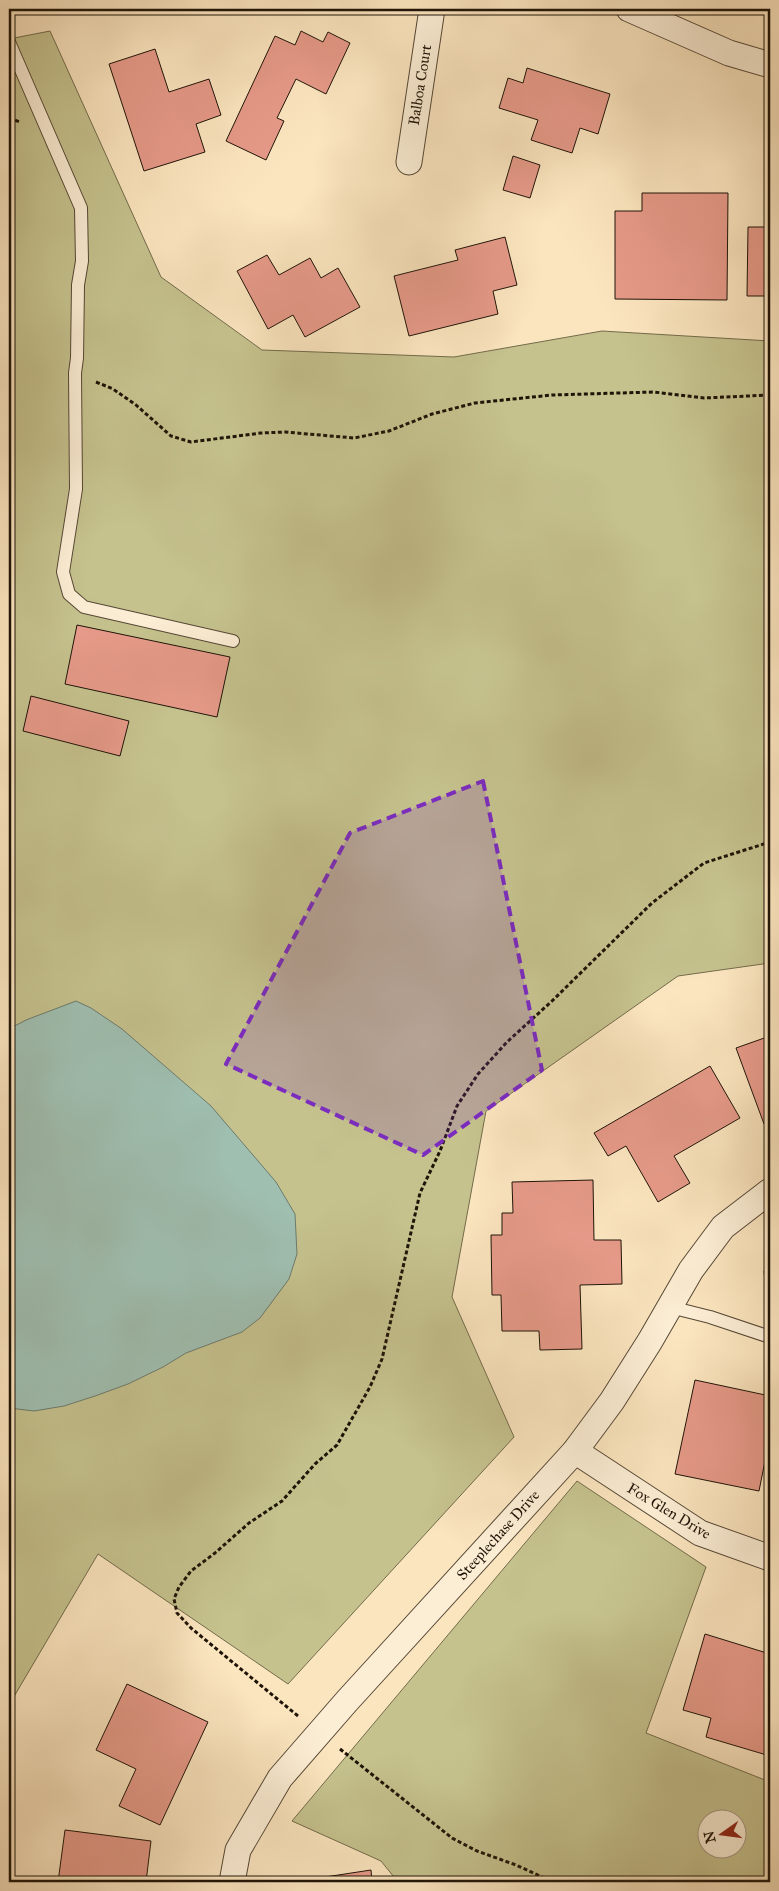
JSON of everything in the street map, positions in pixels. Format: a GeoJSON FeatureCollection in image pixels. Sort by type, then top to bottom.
{"type":"FeatureCollection","features":[{"type":"Feature","properties":{"kind":"street","name":"Balboa Court"},"geometry":{"type":"LineString","coordinates":[[409,162],[432,9]]}},
{"type":"Feature","properties":{"kind":"street"},"geometry":{"type":"LineString","coordinates":[[629,9],[729,53],[770,65]]}},
{"type":"Feature","properties":{"kind":"street","name":"Steeplechase Drive"},"geometry":{"type":"LineString","coordinates":[[232,1882],[238,1850],[280,1778],[575,1451],[612,1401],[670,1308],[691,1270],[723,1227],[770,1191]]}},
{"type":"Feature","properties":{"kind":"street","name":"Fox Glen Drive"},"geometry":{"type":"LineString","coordinates":[[575,1451],[700,1533],[770,1558]]}},
{"type":"Feature","properties":{"kind":"lane"},"geometry":{"type":"LineString","coordinates":[[9,42],[81,208],[82,261],[78,284],[75,373],[76,489],[63,572],[69,594],[84,607],[233,641]]}},
{"type":"Feature","properties":{"kind":"lane"},"geometry":{"type":"LineString","coordinates":[[670,1308],[710,1317],[770,1337]]}},
{"type":"Feature","properties":{"kind":"path"},"geometry":{"type":"LineString","coordinates":[[75,373],[113,388],[136,405],[171,436],[191,442],[285,432],[354,438],[389,431],[432,414],[475,403],[552,394],[654,392],[704,398],[770,395]]}},
{"type":"Feature","properties":{"kind":"path"},"geometry":{"type":"LineString","coordinates":[[552,1882],[516,1865],[477,1851],[452,1838],[319,1733],[192,1628],[177,1613],[174,1599],[179,1587],[190,1571],[215,1553],[249,1523],[282,1501],[314,1464],[336,1445],[352,1420],[370,1387],[382,1359],[420,1193],[440,1151],[457,1106],[478,1074],[507,1042],[652,903],[704,863],[770,842]]}},
{"type":"Feature","properties":{"kind":"highlighted area"},"geometry":{"type":"Polygon","coordinates":[[[483,781],[542,1070],[423,1155],[226,1064],[350,833],[483,781]]]}},
{"type":"Feature","properties":{"kind":"shaded area"},"geometry":{"type":"Polygon","coordinates":[[[50,31],[161,277],[262,350],[454,357],[602,331],[770,341],[770,963],[678,976],[486,1111],[452,1297],[514,1437],[288,1684],[98,1554],[9,1705],[9,39],[50,31]]]}},
{"type":"Feature","properties":{"kind":"shaded area"},"geometry":{"type":"Polygon","coordinates":[[[76,1001],[91,1008],[122,1029],[211,1106],[276,1182],[295,1214],[297,1254],[289,1279],[260,1318],[242,1332],[186,1353],[163,1367],[128,1384],[95,1396],[64,1406],[34,1411],[9,1408],[9,1029],[26,1020],[76,1001]]]}},
{"type":"Feature","properties":{"kind":"shaded area"},"geometry":{"type":"Polygon","coordinates":[[[577,1481],[706,1567],[646,1733],[770,1782],[770,1882],[398,1882],[381,1861],[292,1821],[577,1481]]]}},
{"type":"Feature","properties":{"kind":"building"},"geometry":{"type":"Polygon","coordinates":[[[301,31],[323,42],[328,32],[350,43],[326,94],[296,79],[277,118],[284,121],[266,160],[226,141],[275,36],[295,45],[301,31]]]}},
{"type":"Feature","properties":{"kind":"building"},"geometry":{"type":"Polygon","coordinates":[[[155,49],[169,92],[209,79],[221,115],[196,124],[205,152],[144,171],[109,64],[155,49]]]}},
{"type":"Feature","properties":{"kind":"building"},"geometry":{"type":"Polygon","coordinates":[[[527,68],[610,94],[598,134],[580,128],[572,153],[531,140],[538,120],[499,108],[508,78],[523,83],[527,68]]]}},
{"type":"Feature","properties":{"kind":"building"},"geometry":{"type":"Polygon","coordinates":[[[513,156],[540,165],[530,198],[503,190],[513,156]]]}},
{"type":"Feature","properties":{"kind":"building"},"geometry":{"type":"Polygon","coordinates":[[[642,193],[728,193],[727,300],[615,299],[615,211],[642,211],[642,193]]]}},
{"type":"Feature","properties":{"kind":"building"},"geometry":{"type":"Polygon","coordinates":[[[748,227],[770,227],[770,296],[747,296],[748,227]]]}},
{"type":"Feature","properties":{"kind":"building"},"geometry":{"type":"Polygon","coordinates":[[[505,237],[517,285],[493,291],[498,314],[409,336],[394,276],[458,260],[455,250],[505,237]]]}},
{"type":"Feature","properties":{"kind":"building"},"geometry":{"type":"Polygon","coordinates":[[[267,255],[279,275],[310,258],[321,278],[338,268],[360,307],[305,337],[293,315],[268,329],[237,271],[267,255]]]}},
{"type":"Feature","properties":{"kind":"building"},"geometry":{"type":"Polygon","coordinates":[[[77,625],[230,657],[217,717],[65,684],[77,625]]]}},
{"type":"Feature","properties":{"kind":"building"},"geometry":{"type":"Polygon","coordinates":[[[31,696],[129,721],[120,756],[23,731],[31,696]]]}},
{"type":"Feature","properties":{"kind":"building"},"geometry":{"type":"Polygon","coordinates":[[[770,1036],[770,1121],[764,1124],[736,1048],[770,1036]]]}},
{"type":"Feature","properties":{"kind":"building"},"geometry":{"type":"Polygon","coordinates":[[[710,1066],[740,1118],[674,1156],[690,1183],[658,1202],[626,1146],[608,1156],[594,1133],[710,1066]]]}},
{"type":"Feature","properties":{"kind":"building"},"geometry":{"type":"Polygon","coordinates":[[[593,1180],[594,1240],[621,1240],[622,1284],[580,1285],[582,1349],[540,1350],[539,1331],[502,1331],[501,1295],[492,1295],[491,1235],[502,1235],[502,1213],[513,1213],[512,1182],[593,1180]]]}},
{"type":"Feature","properties":{"kind":"building"},"geometry":{"type":"Polygon","coordinates":[[[770,1270],[770,1308],[768,1308],[764,1271],[770,1270]]]}},
{"type":"Feature","properties":{"kind":"building"},"geometry":{"type":"Polygon","coordinates":[[[695,1380],[770,1396],[770,1447],[768,1446],[759,1491],[675,1474],[695,1380]]]}},
{"type":"Feature","properties":{"kind":"building"},"geometry":{"type":"Polygon","coordinates":[[[705,1634],[770,1654],[770,1756],[706,1737],[711,1718],[683,1710],[705,1634]]]}},
{"type":"Feature","properties":{"kind":"building"},"geometry":{"type":"Polygon","coordinates":[[[127,1684],[208,1722],[160,1825],[119,1806],[136,1769],[96,1750],[127,1684]]]}},
{"type":"Feature","properties":{"kind":"building"},"geometry":{"type":"Polygon","coordinates":[[[65,1830],[151,1841],[146,1882],[58,1882],[65,1830]]]}},
{"type":"Feature","properties":{"kind":"building"},"geometry":{"type":"Polygon","coordinates":[[[371,1870],[372,1882],[312,1882],[312,1879],[371,1870]]]}}]}
